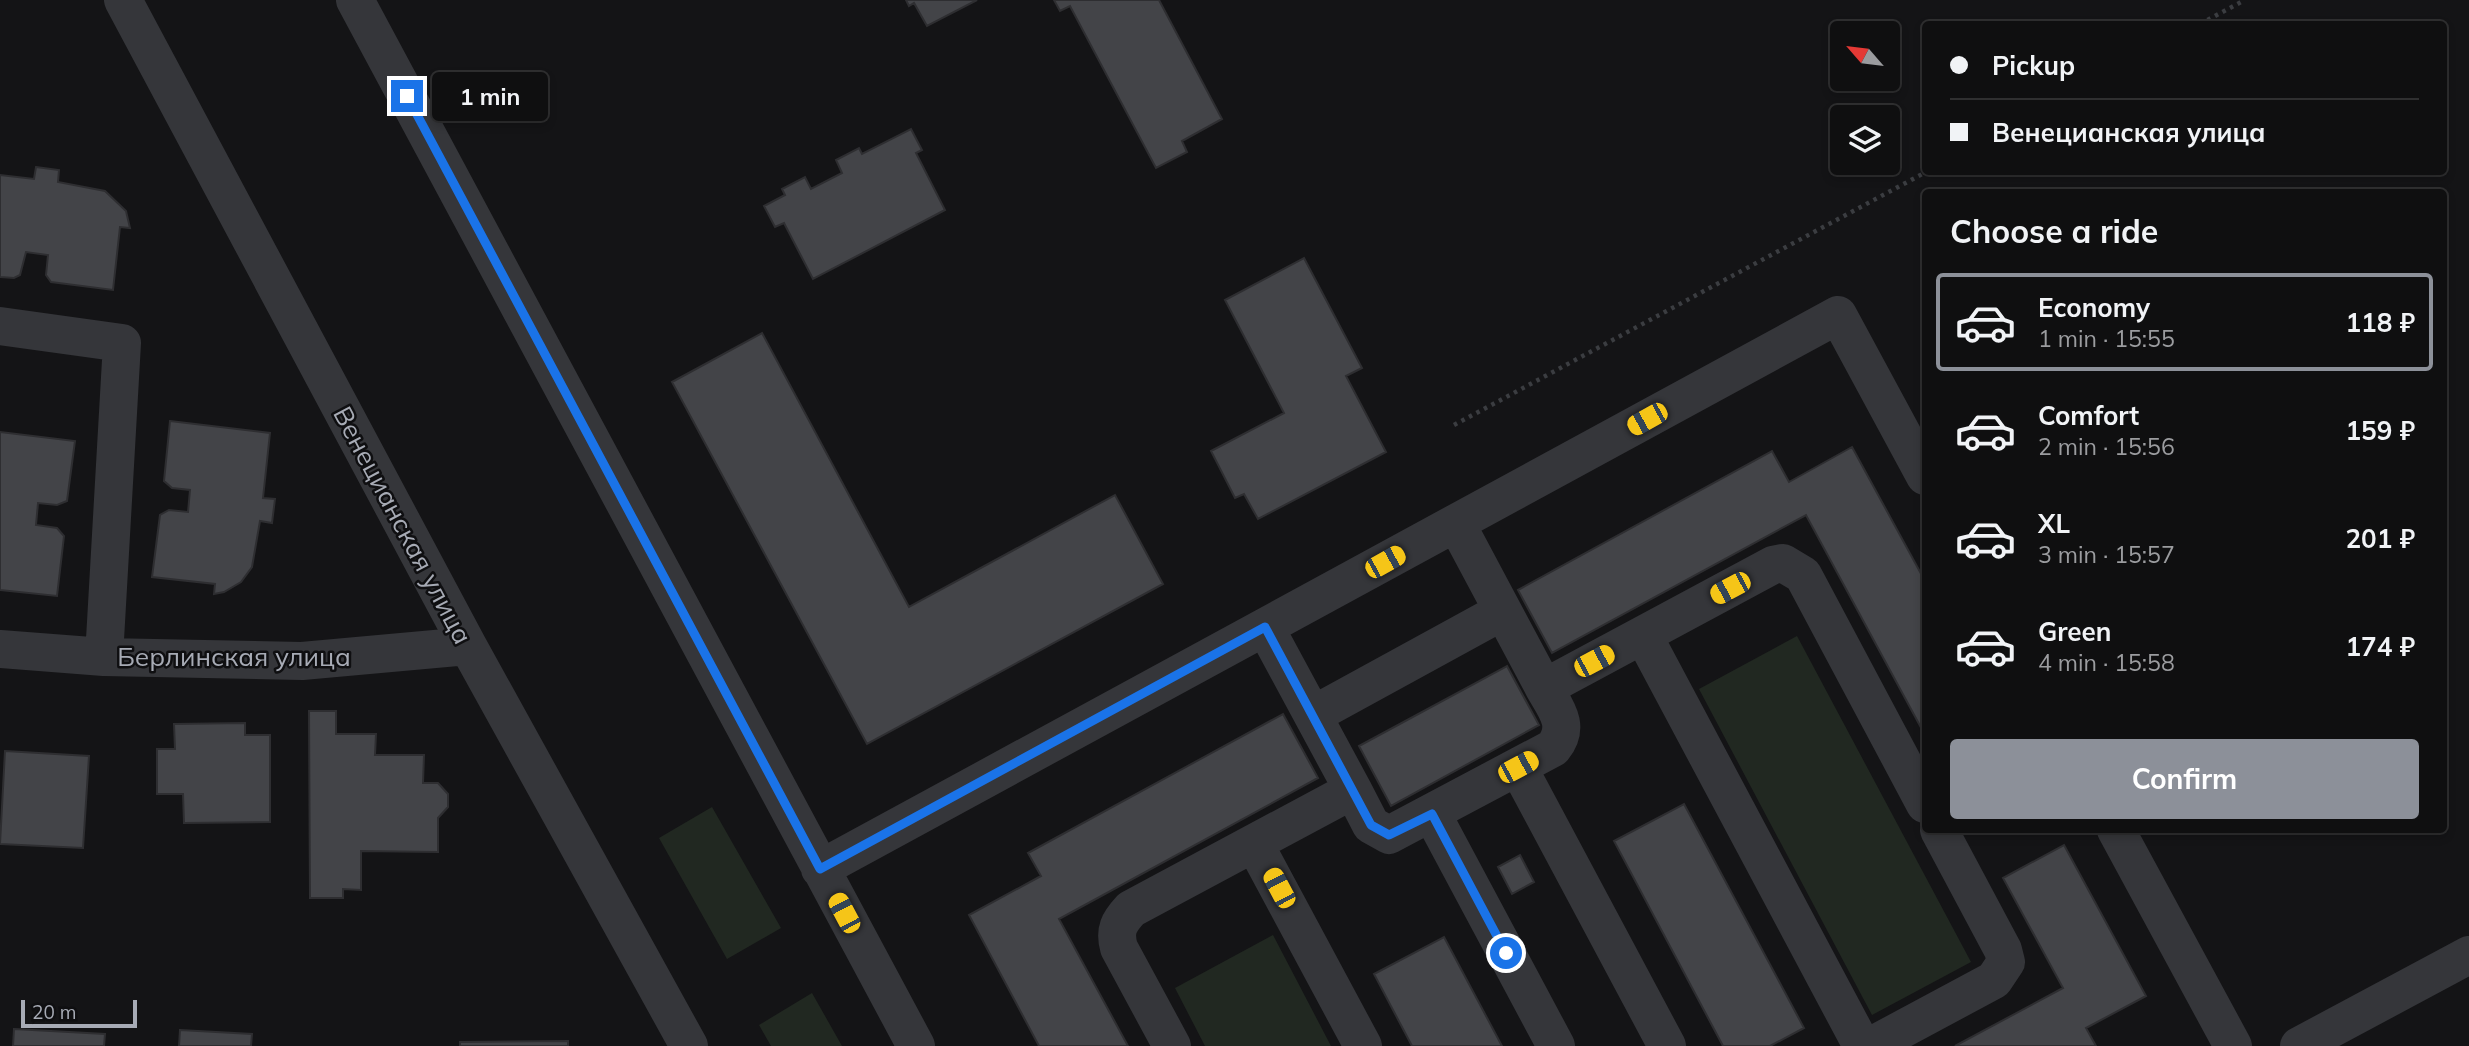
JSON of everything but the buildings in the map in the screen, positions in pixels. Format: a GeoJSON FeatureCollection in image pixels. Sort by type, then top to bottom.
{"type":"FeatureCollection","features":[{"type":"Feature","properties":{"kind":"street","name":"Венецианская улица"},"geometry":{"type":"LineString","coordinates":[[122,0],[468,646],[689,1046]]}},
{"type":"Feature","properties":{"kind":"street"},"geometry":{"type":"LineString","coordinates":[[355,0],[916,1046]]}},
{"type":"Feature","properties":{"kind":"street"},"geometry":{"type":"LineString","coordinates":[[820,869],[1838,315],[1922,470]]}},
{"type":"Feature","properties":{"kind":"street"},"geometry":{"type":"LineString","coordinates":[[0,326],[122,342],[104,657]]}},
{"type":"Feature","properties":{"kind":"street"},"geometry":{"type":"LineString","coordinates":[[1265,627],[1371,825],[1389,835],[1432,814],[1553,748],[1563,730],[1562,721],[1456,523]]}},
{"type":"Feature","properties":{"kind":"street"},"geometry":{"type":"LineString","coordinates":[[1544,688],[1773,565],[1783,563],[1803,575],[1922,798]]}},
{"type":"Feature","properties":{"kind":"street"},"geometry":{"type":"LineString","coordinates":[[1313,715],[1503,611]]}},
{"type":"Feature","properties":{"kind":"street"},"geometry":{"type":"LineString","coordinates":[[1643,635],[1862,1046]]}},
{"type":"Feature","properties":{"kind":"street","name":"Берлинская улица"},"geometry":{"type":"LineString","coordinates":[[0,649],[104,657],[302,661],[468,646]]}},
{"type":"Feature","properties":{"kind":"street"},"geometry":{"type":"LineString","coordinates":[[1518,767],[1667,1046]]}},
{"type":"Feature","properties":{"kind":"street"},"geometry":{"type":"LineString","coordinates":[[1172,1046],[1119,948],[1116,934],[1120,921],[1131,909],[1353,790]]}},
{"type":"Feature","properties":{"kind":"street"},"geometry":{"type":"LineString","coordinates":[[1432,814],[1556,1046]]}},
{"type":"Feature","properties":{"kind":"street"},"geometry":{"type":"LineString","coordinates":[[1871,1046],[1994,980],[2006,961],[2003,950],[1941,833]]}},
{"type":"Feature","properties":{"kind":"street"},"geometry":{"type":"LineString","coordinates":[[2118,833],[2233,1046]]}},
{"type":"Feature","properties":{"kind":"street"},"geometry":{"type":"LineString","coordinates":[[1255,843],[1363,1046]]}},
{"type":"Feature","properties":{"kind":"street"},"geometry":{"type":"LineString","coordinates":[[2300,1046],[2344,1036],[2469,954]]}},
{"type":"Feature","properties":{"kind":"path"},"geometry":{"type":"LineString","coordinates":[[2206,21],[2245,0]]}},
{"type":"Feature","properties":{"kind":"path"},"geometry":{"type":"LineString","coordinates":[[1454,425],[1922,174]]}},
{"type":"Feature","properties":{"kind":"shaded area"},"geometry":{"type":"Polygon","coordinates":[[[1797,636],[1971,962],[1872,1015],[1699,689],[1797,636]]]}},
{"type":"Feature","properties":{"kind":"shaded area"},"geometry":{"type":"Polygon","coordinates":[[[712,807],[781,928],[727,959],[659,838],[712,807]]]}},
{"type":"Feature","properties":{"kind":"shaded area"},"geometry":{"type":"Polygon","coordinates":[[[1273,935],[1331,1046],[1205,1046],[1175,988],[1273,935]]]}},
{"type":"Feature","properties":{"kind":"shaded area"},"geometry":{"type":"Polygon","coordinates":[[[812,993],[842,1046],[771,1046],[759,1025],[812,993]]]}},
{"type":"Feature","properties":{"kind":"route"},"geometry":{"type":"LineString","coordinates":[[407,96],[820,869],[1265,627],[1371,825],[1379,832],[1389,835],[1432,814],[1506,953]]}}]}
